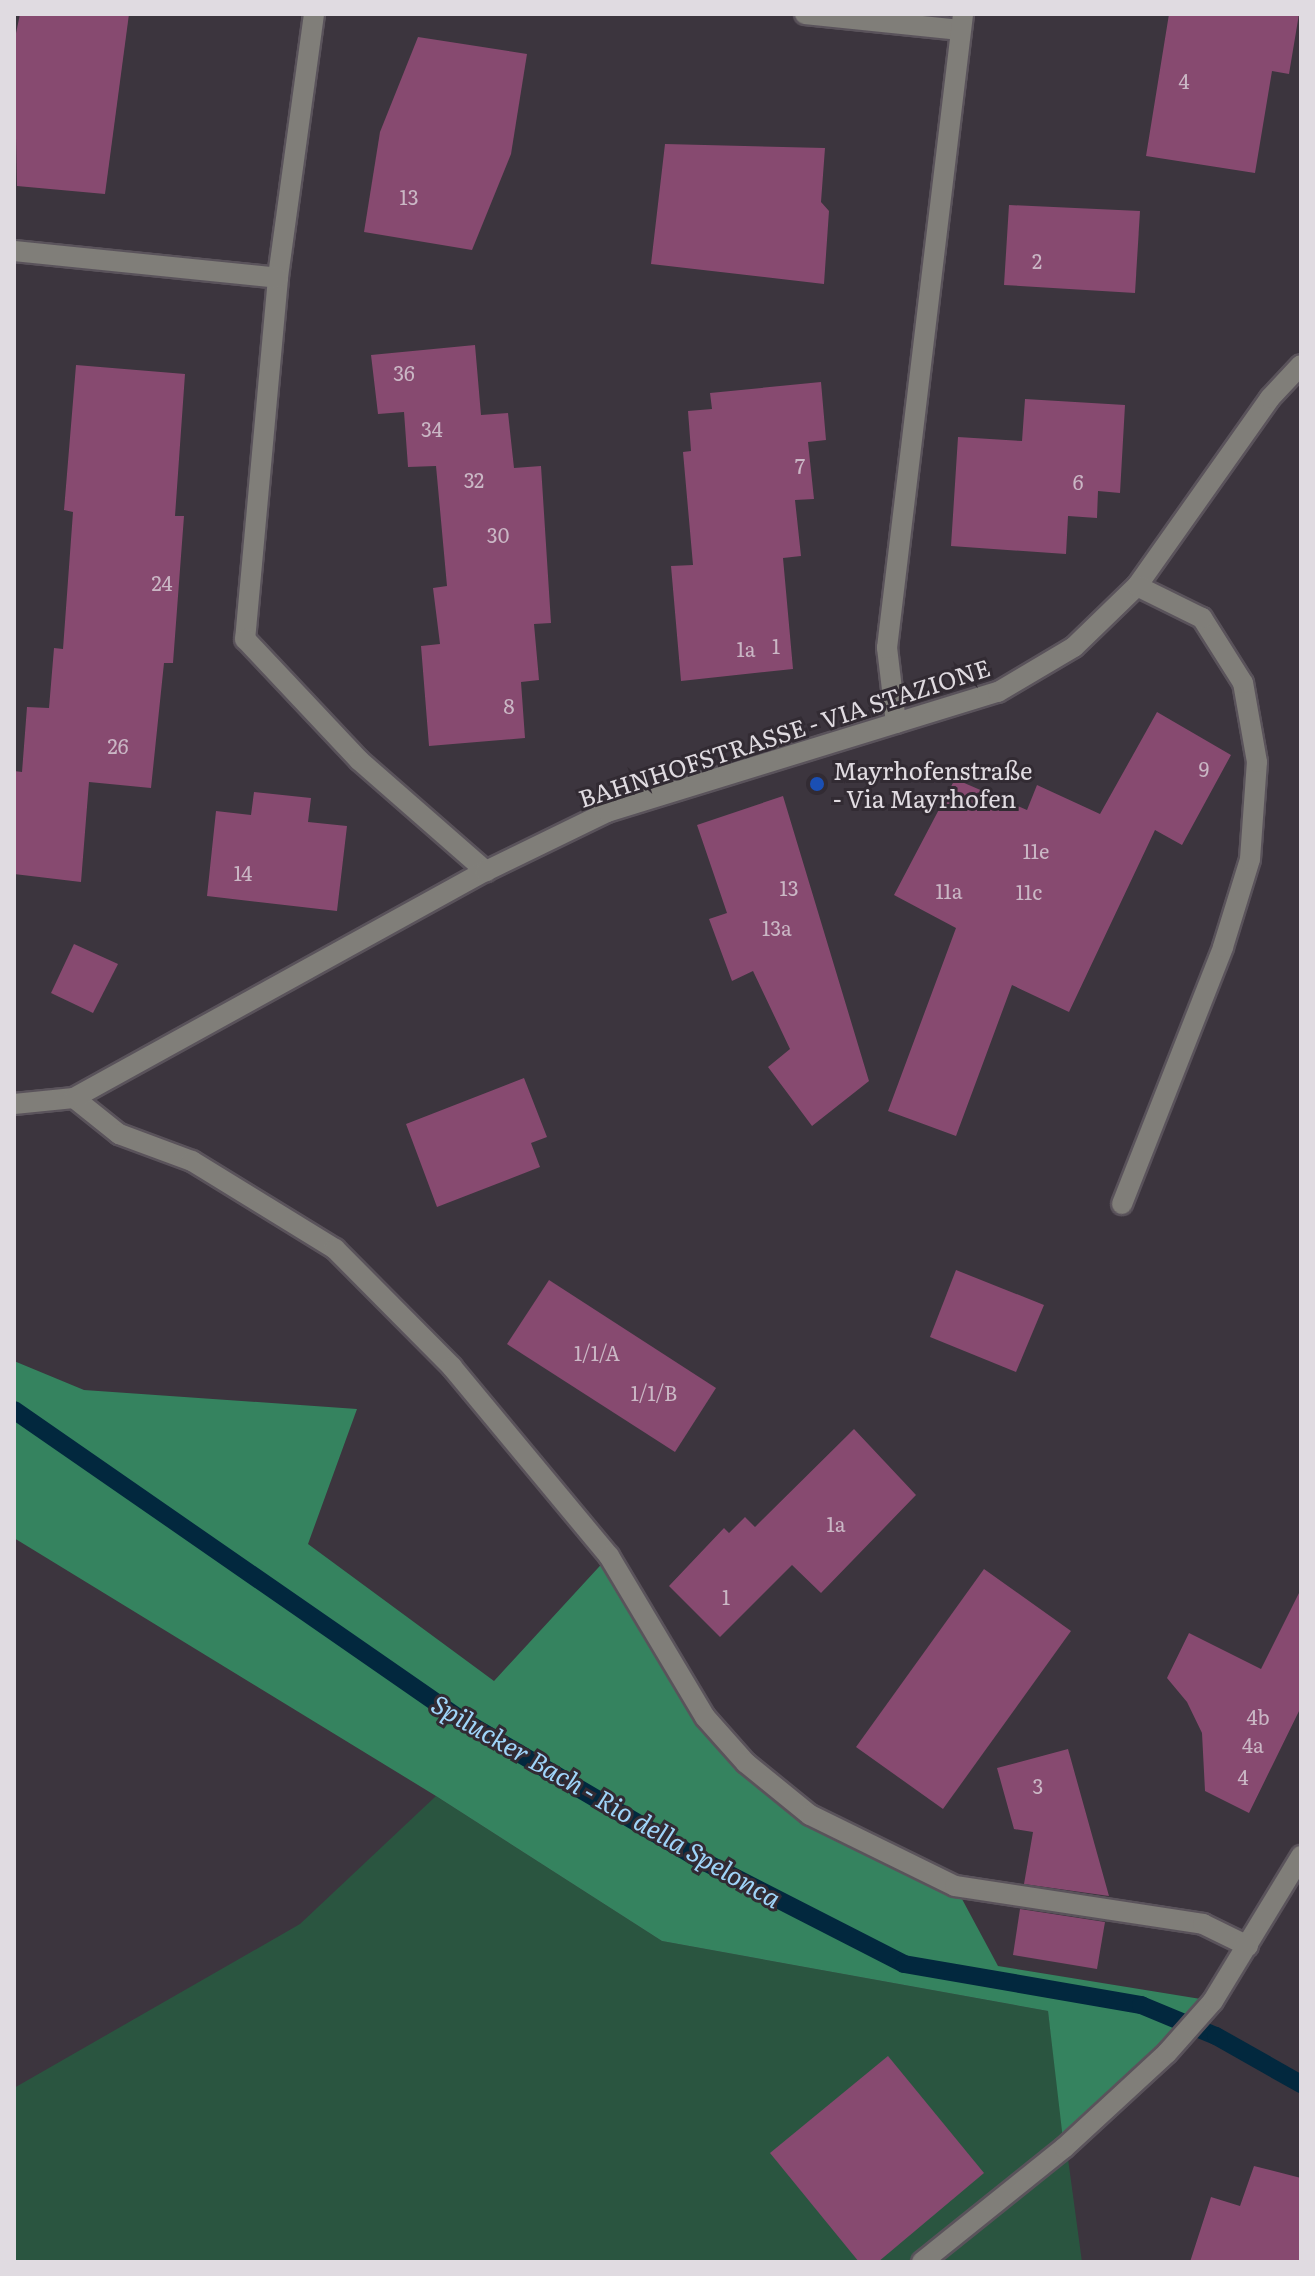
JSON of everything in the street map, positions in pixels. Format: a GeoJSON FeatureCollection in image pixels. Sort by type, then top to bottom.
{"type":"FeatureCollection","features":[{"type":"Feature","properties":{"kind":"street"},"geometry":{"type":"LineString","coordinates":[[314,14],[278,278],[245,639],[314,715],[486,871]]}},
{"type":"Feature","properties":{"kind":"street"},"geometry":{"type":"LineString","coordinates":[[805,14],[962,22],[887,648],[896,723]]}},
{"type":"Feature","properties":{"kind":"street"},"geometry":{"type":"LineString","coordinates":[[14,251],[278,278]]}},
{"type":"Feature","properties":{"kind":"street","name":"BAHNHOFSTRASSE - VIA STAZIONE"},"geometry":{"type":"LineString","coordinates":[[14,1104],[74,1098],[486,871],[607,812],[998,692],[1074,647],[1137,586],[1270,398],[1301,365]]}},
{"type":"Feature","properties":{"kind":"street"},"geometry":{"type":"LineString","coordinates":[[1122,1204],[1223,947],[1250,859],[1257,762],[1243,683],[1202,618],[1137,586]]}},
{"type":"Feature","properties":{"kind":"street"},"geometry":{"type":"LineString","coordinates":[[74,1098],[119,1134],[192,1161],[335,1249],[452,1367],[609,1556],[705,1717],[746,1763],[810,1815],[955,1886],[1203,1924],[1248,1946]]}},
{"type":"Feature","properties":{"kind":"street"},"geometry":{"type":"LineString","coordinates":[[922,2262],[1064,2148],[1167,2053],[1213,2001],[1301,1856]]}},
{"type":"Feature","properties":{"kind":"green space"},"geometry":{"type":"Polygon","coordinates":[[[14,1361],[84,1390],[357,1409],[308,1544],[494,1681],[609,1556],[705,1717],[810,1815],[955,1886],[998,1966],[1213,2001],[1064,2148],[1048,2011],[662,1941],[436,1796],[14,1538],[14,1361]]]}},
{"type":"Feature","properties":{"kind":"green space"},"geometry":{"type":"Polygon","coordinates":[[[436,1796],[662,1941],[1048,2011],[1082,2262],[14,2262],[14,2088],[300,1924],[436,1796]]]}},
{"type":"Feature","properties":{"kind":"building"},"geometry":{"type":"Polygon","coordinates":[[[20,14],[129,14],[105,194],[17,186],[14,43],[20,14]]]}},
{"type":"Feature","properties":{"kind":"building"},"geometry":{"type":"Polygon","coordinates":[[[1169,14],[1299,14],[1289,74],[1272,71],[1255,173],[1146,156],[1169,14]]]}},
{"type":"Feature","properties":{"kind":"building"},"geometry":{"type":"Polygon","coordinates":[[[418,37],[527,54],[511,154],[472,250],[364,232],[380,132],[418,37]]]}},
{"type":"Feature","properties":{"kind":"building"},"geometry":{"type":"Polygon","coordinates":[[[665,144],[825,148],[821,202],[829,211],[824,284],[651,264],[665,144]]]}},
{"type":"Feature","properties":{"kind":"building"},"geometry":{"type":"Polygon","coordinates":[[[1009,205],[1140,211],[1135,293],[1004,285],[1009,205]]]}},
{"type":"Feature","properties":{"kind":"building"},"geometry":{"type":"Polygon","coordinates":[[[475,345],[481,415],[508,413],[514,468],[541,466],[551,623],[534,624],[539,680],[521,682],[525,738],[429,746],[421,646],[440,644],[433,588],[447,586],[436,466],[408,467],[404,412],[378,414],[371,355],[475,345]]]}},
{"type":"Feature","properties":{"kind":"building"},"geometry":{"type":"Polygon","coordinates":[[[76,365],[185,374],[175,516],[184,516],[173,663],[164,663],[151,788],[89,782],[81,882],[14,874],[14,771],[22,772],[27,707],[49,708],[54,648],[63,649],[73,512],[64,510],[76,365]]]}},
{"type":"Feature","properties":{"kind":"building"},"geometry":{"type":"Polygon","coordinates":[[[821,382],[826,440],[808,442],[814,499],[795,500],[801,556],[783,558],[793,669],[681,681],[671,566],[693,565],[683,452],[691,451],[688,411],[712,409],[710,393],[821,382]]]}},
{"type":"Feature","properties":{"kind":"building"},"geometry":{"type":"Polygon","coordinates":[[[1025,399],[1125,405],[1120,493],[1098,491],[1097,518],[1068,516],[1066,554],[951,546],[958,437],[1022,441],[1025,399]]]}},
{"type":"Feature","properties":{"kind":"building"},"geometry":{"type":"Polygon","coordinates":[[[1157,712],[1231,755],[1182,845],[1155,830],[1069,1012],[1012,985],[956,1136],[888,1111],[956,928],[894,895],[955,779],[1027,810],[1037,785],[1100,814],[1157,712]]]}},
{"type":"Feature","properties":{"kind":"building"},"geometry":{"type":"Polygon","coordinates":[[[254,792],[311,798],[308,822],[347,826],[337,911],[207,896],[216,811],[251,815],[254,792]]]}},
{"type":"Feature","properties":{"kind":"building"},"geometry":{"type":"Polygon","coordinates":[[[783,796],[869,1081],[812,1126],[768,1067],[790,1049],[753,971],[732,981],[709,919],[727,913],[697,825],[783,796]]]}},
{"type":"Feature","properties":{"kind":"building"},"geometry":{"type":"Polygon","coordinates":[[[74,944],[118,964],[93,1013],[51,993],[74,944]]]}},
{"type":"Feature","properties":{"kind":"building"},"geometry":{"type":"Polygon","coordinates":[[[524,1078],[547,1137],[531,1143],[540,1167],[437,1207],[406,1124],[524,1078]]]}},
{"type":"Feature","properties":{"kind":"building"},"geometry":{"type":"Polygon","coordinates":[[[956,1270],[1044,1305],[1016,1372],[930,1337],[956,1270]]]}},
{"type":"Feature","properties":{"kind":"building"},"geometry":{"type":"Polygon","coordinates":[[[549,1280],[716,1388],[675,1452],[507,1344],[549,1280]]]}},
{"type":"Feature","properties":{"kind":"building"},"geometry":{"type":"Polygon","coordinates":[[[854,1429],[916,1495],[821,1593],[792,1565],[720,1637],[669,1586],[724,1528],[729,1533],[745,1517],[755,1527],[854,1429]]]}},
{"type":"Feature","properties":{"kind":"building"},"geometry":{"type":"Polygon","coordinates":[[[984,1569],[1071,1631],[943,1809],[856,1747],[984,1569]]]}},
{"type":"Feature","properties":{"kind":"building"},"geometry":{"type":"Polygon","coordinates":[[[1301,1589],[1301,1707],[1249,1813],[1205,1791],[1202,1733],[1187,1702],[1167,1678],[1189,1633],[1261,1669],[1301,1589]]]}},
{"type":"Feature","properties":{"kind":"building"},"geometry":{"type":"Polygon","coordinates":[[[1068,1749],[1109,1896],[1024,1884],[1033,1832],[1014,1829],[997,1768],[1068,1749]]]}},
{"type":"Feature","properties":{"kind":"building"},"geometry":{"type":"Polygon","coordinates":[[[1020,1909],[1105,1922],[1097,1969],[1013,1955],[1020,1909]]]}},
{"type":"Feature","properties":{"kind":"building"},"geometry":{"type":"Polygon","coordinates":[[[888,2056],[984,2173],[878,2262],[859,2262],[770,2153],[888,2056]]]}},
{"type":"Feature","properties":{"kind":"building"},"geometry":{"type":"Polygon","coordinates":[[[1254,2166],[1301,2178],[1301,2262],[1190,2262],[1211,2197],[1240,2206],[1254,2166]]]}},
{"type":"Feature","properties":{"kind":"waterway","name":"Spilucker Bach - Rio della Spelonca"},"geometry":{"type":"LineString","coordinates":[[14,1410],[457,1717],[699,1859],[904,1964],[1141,2005],[1216,2036],[1301,2084]]}},
{"type":"Feature","properties":{"kind":"place","name":"Mayrhofenstraße - Via Mayrhofen"},"geometry":{"type":"Point","coordinates":[817,784]}}]}
